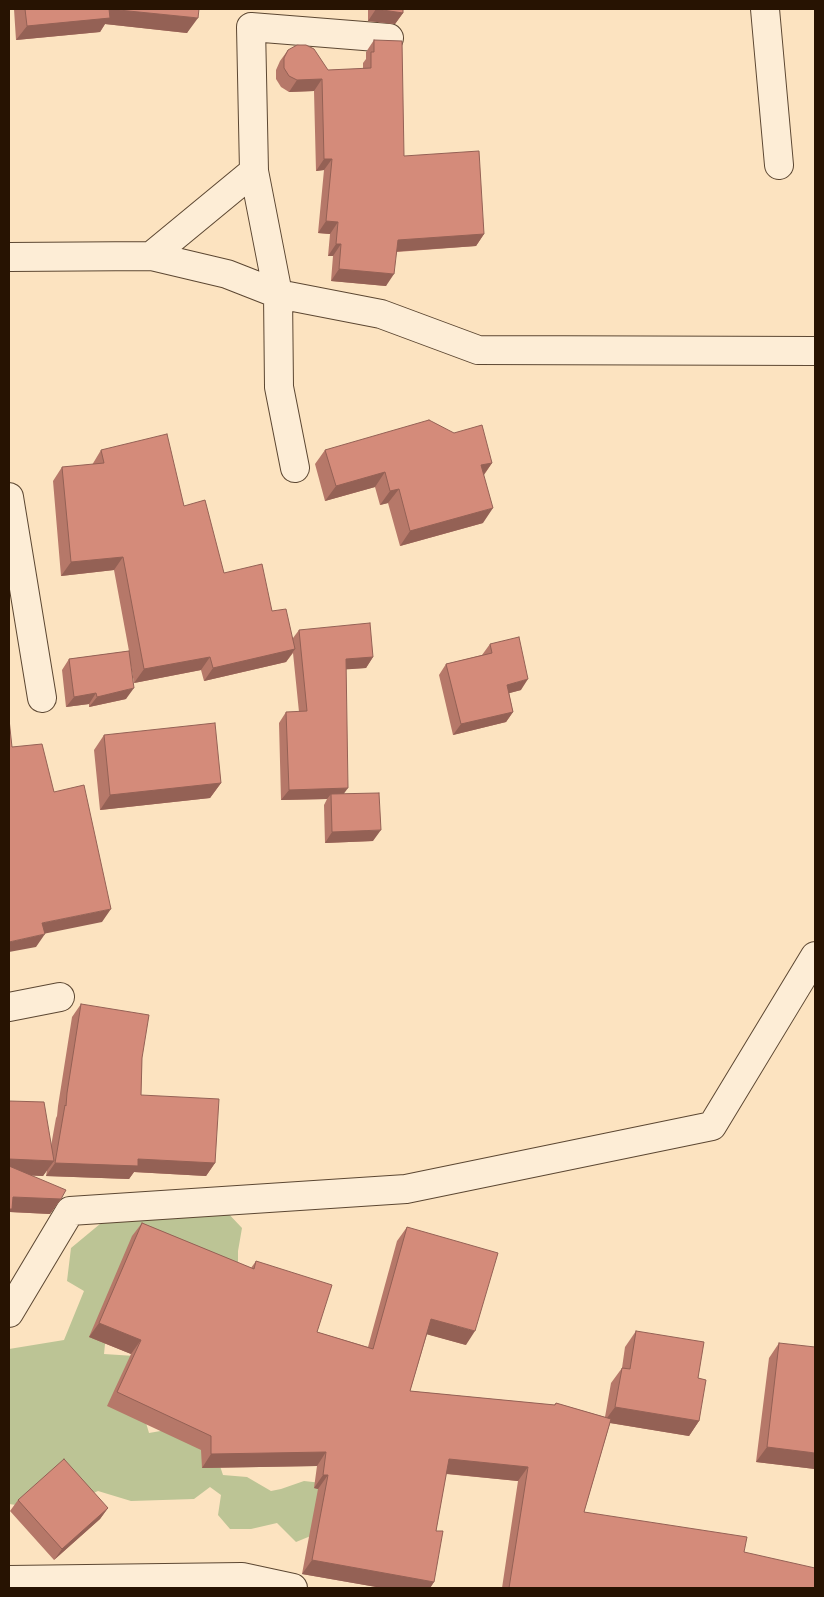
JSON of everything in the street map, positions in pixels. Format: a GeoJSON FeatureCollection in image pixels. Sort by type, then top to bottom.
{"type":"FeatureCollection","features":[{"type":"Feature","properties":{"kind":"street"},"geometry":{"type":"LineString","coordinates":[[765,9],[780,165]]}},
{"type":"Feature","properties":{"kind":"street"},"geometry":{"type":"LineString","coordinates":[[295,468],[279,387],[278,294],[254,171],[251,27],[389,38]]}},
{"type":"Feature","properties":{"kind":"street"},"geometry":{"type":"LineString","coordinates":[[151,256],[254,171]]}},
{"type":"Feature","properties":{"kind":"street"},"geometry":{"type":"LineString","coordinates":[[9,257],[151,256],[227,274],[278,294],[381,314],[478,350],[815,351]]}},
{"type":"Feature","properties":{"kind":"street"},"geometry":{"type":"LineString","coordinates":[[9,497],[42,698]]}},
{"type":"Feature","properties":{"kind":"street"},"geometry":{"type":"LineString","coordinates":[[9,1313],[70,1211],[406,1188],[712,1126],[815,956]]}},
{"type":"Feature","properties":{"kind":"street"},"geometry":{"type":"LineString","coordinates":[[9,1007],[60,997]]}},
{"type":"Feature","properties":{"kind":"street"},"geometry":{"type":"LineString","coordinates":[[9,1580],[242,1577],[293,1588]]}},
{"type":"Feature","properties":{"kind":"green space"},"geometry":{"type":"Polygon","coordinates":[[[225,1210],[242,1228],[238,1251],[238,1270],[107,1325],[104,1354],[150,1357],[142,1409],[149,1433],[178,1428],[217,1457],[223,1475],[247,1477],[271,1491],[304,1481],[322,1483],[318,1533],[296,1542],[277,1523],[251,1529],[230,1529],[218,1515],[221,1495],[210,1487],[194,1499],[131,1501],[98,1491],[69,1504],[37,1508],[9,1504],[9,1349],[64,1340],[84,1291],[67,1281],[71,1248],[106,1219],[225,1210]]]}},
{"type":"Feature","properties":{"kind":"building"},"geometry":{"type":"Polygon","coordinates":[[[25,9],[109,9],[110,18],[27,26],[25,9]]]}},
{"type":"Feature","properties":{"kind":"building"},"geometry":{"type":"Polygon","coordinates":[[[109,9],[199,9],[198,18],[109,9]]]}},
{"type":"Feature","properties":{"kind":"building"},"geometry":{"type":"Polygon","coordinates":[[[376,9],[403,9],[403,13],[376,9]]]}},
{"type":"Feature","properties":{"kind":"building"},"geometry":{"type":"Polygon","coordinates":[[[374,40],[402,41],[404,156],[479,151],[484,234],[398,240],[394,274],[339,269],[341,244],[336,244],[338,222],[326,221],[332,159],[324,159],[322,79],[297,80],[289,76],[284,68],[284,58],[288,50],[297,45],[306,45],[314,49],[328,70],[371,68],[371,52],[374,52],[374,40]]]}},
{"type":"Feature","properties":{"kind":"building"},"geometry":{"type":"Polygon","coordinates":[[[429,420],[454,433],[482,425],[492,463],[481,465],[493,508],[410,531],[399,489],[390,491],[385,472],[336,486],[325,450],[429,420]]]}},
{"type":"Feature","properties":{"kind":"building"},"geometry":{"type":"Polygon","coordinates":[[[167,434],[184,506],[205,500],[224,573],[262,564],[272,611],[286,609],[295,649],[213,668],[210,657],[144,669],[123,557],[71,562],[62,467],[104,463],[101,450],[167,434]]]}},
{"type":"Feature","properties":{"kind":"building"},"geometry":{"type":"Polygon","coordinates":[[[370,623],[373,657],[346,659],[348,788],[289,790],[286,712],[307,711],[299,630],[370,623]]]}},
{"type":"Feature","properties":{"kind":"building"},"geometry":{"type":"Polygon","coordinates":[[[519,637],[528,679],[507,685],[513,712],[461,724],[446,664],[492,653],[490,644],[519,637]]]}},
{"type":"Feature","properties":{"kind":"building"},"geometry":{"type":"Polygon","coordinates":[[[129,651],[134,688],[97,697],[96,693],[74,697],[69,659],[129,651]]]}},
{"type":"Feature","properties":{"kind":"building"},"geometry":{"type":"Polygon","coordinates":[[[9,719],[12,747],[42,744],[54,792],[84,785],[111,909],[42,923],[45,934],[9,942],[9,719]]]}},
{"type":"Feature","properties":{"kind":"building"},"geometry":{"type":"Polygon","coordinates":[[[215,723],[221,783],[110,795],[104,735],[215,723]]]}},
{"type":"Feature","properties":{"kind":"building"},"geometry":{"type":"Polygon","coordinates":[[[379,793],[381,830],[332,832],[331,794],[379,793]]]}},
{"type":"Feature","properties":{"kind":"building"},"geometry":{"type":"Polygon","coordinates":[[[81,1004],[149,1015],[142,1058],[141,1095],[219,1099],[215,1163],[138,1159],[138,1166],[55,1163],[66,1106],[81,1004]]]}},
{"type":"Feature","properties":{"kind":"building"},"geometry":{"type":"Polygon","coordinates":[[[9,1101],[44,1102],[54,1161],[9,1159],[9,1101]]]}},
{"type":"Feature","properties":{"kind":"building"},"geometry":{"type":"Polygon","coordinates":[[[9,1166],[66,1190],[61,1199],[13,1197],[12,1209],[9,1209],[9,1166]]]}},
{"type":"Feature","properties":{"kind":"building"},"geometry":{"type":"Polygon","coordinates":[[[142,1223],[254,1269],[256,1261],[332,1285],[317,1332],[373,1349],[407,1227],[498,1253],[475,1331],[431,1319],[410,1391],[555,1405],[556,1403],[611,1419],[584,1512],[747,1537],[744,1552],[815,1568],[815,1588],[509,1588],[528,1467],[449,1459],[436,1531],[443,1531],[434,1582],[312,1560],[328,1475],[323,1475],[326,1452],[211,1454],[211,1436],[117,1392],[141,1340],[99,1323],[142,1223]]]}},
{"type":"Feature","properties":{"kind":"building"},"geometry":{"type":"Polygon","coordinates":[[[636,1331],[704,1342],[698,1378],[706,1380],[699,1421],[615,1407],[622,1368],[630,1369],[636,1331]]]}},
{"type":"Feature","properties":{"kind":"building"},"geometry":{"type":"Polygon","coordinates":[[[779,1343],[815,1347],[815,1453],[767,1447],[779,1343]]]}},
{"type":"Feature","properties":{"kind":"building"},"geometry":{"type":"Polygon","coordinates":[[[64,1459],[108,1508],[62,1549],[18,1500],[64,1459]]]}}]}
